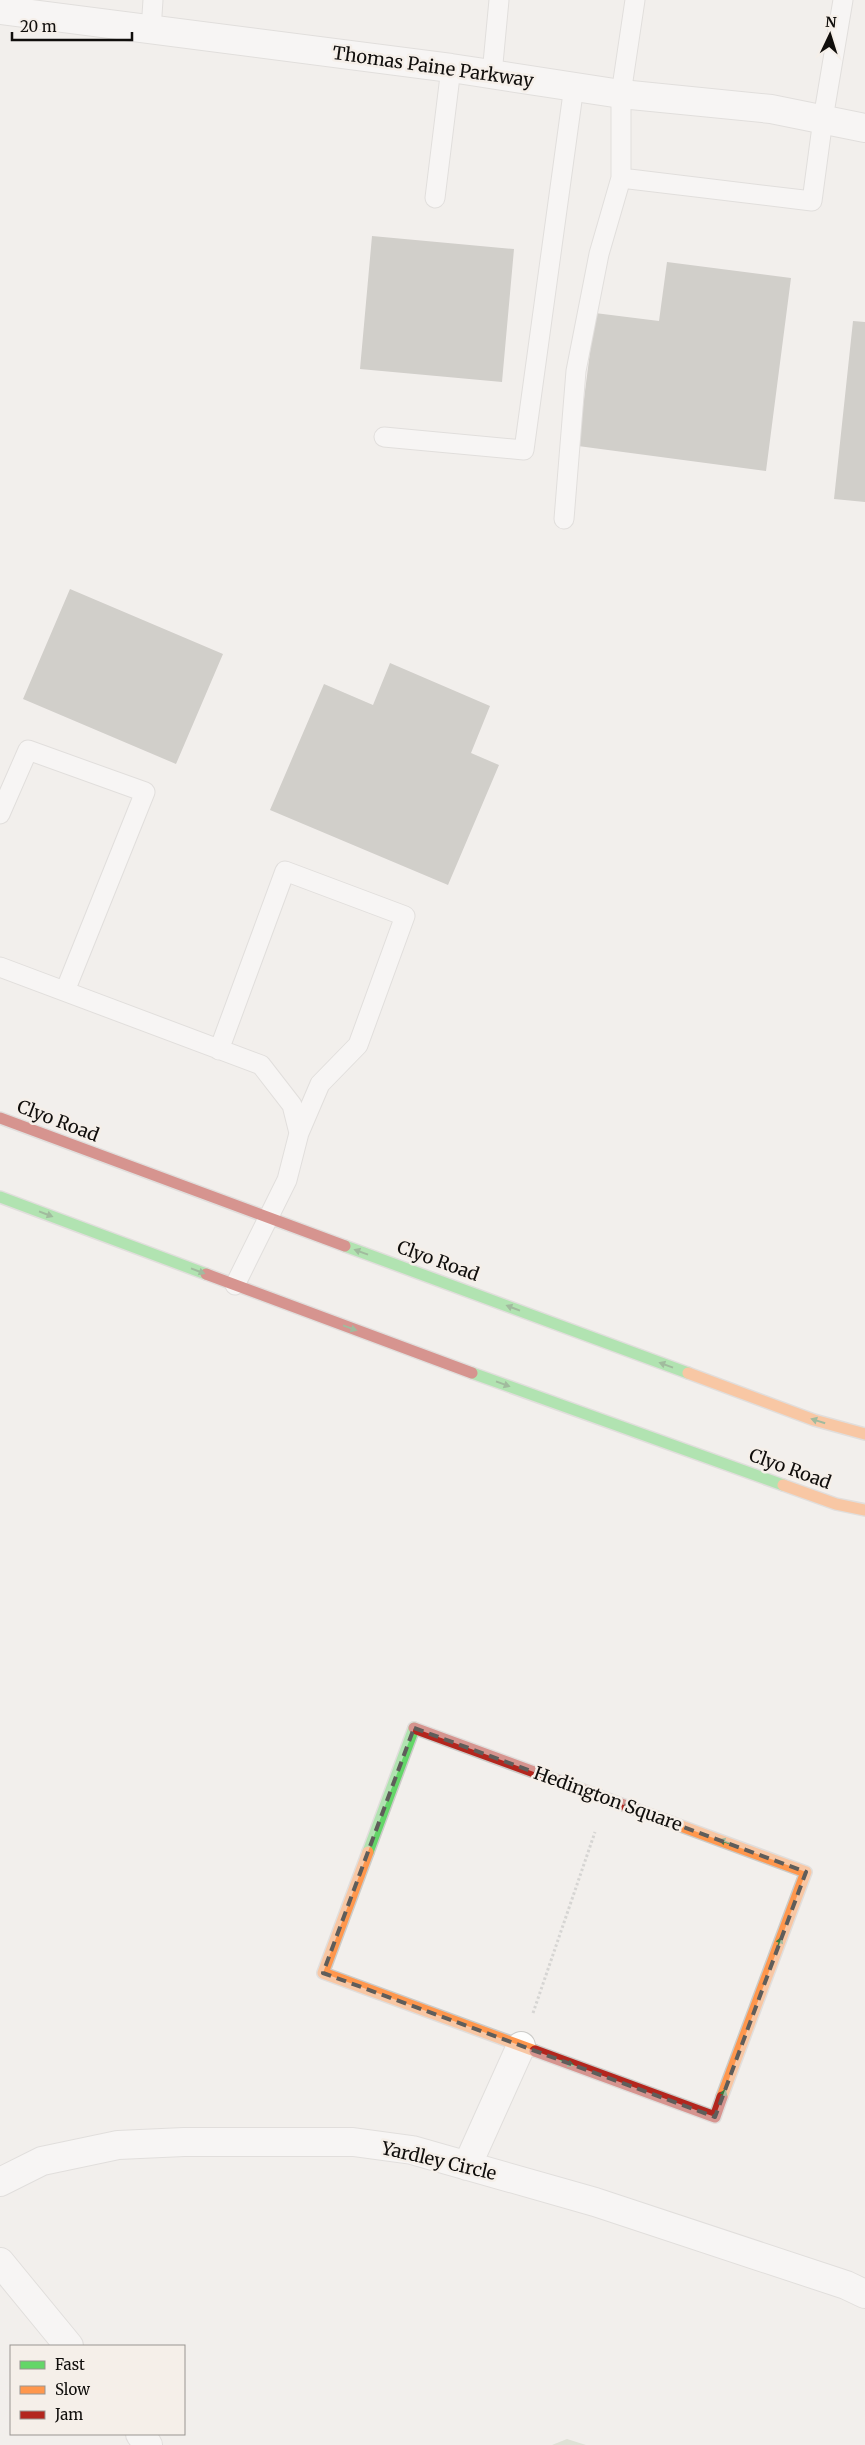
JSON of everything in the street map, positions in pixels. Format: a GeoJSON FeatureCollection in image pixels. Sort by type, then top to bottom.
{"type":"FeatureCollection","features":[{"type":"Feature","properties":{"kind":"street","name":"Thomas Paine Parkway"},"geometry":{"type":"LineString","coordinates":[[0,10],[36,8],[150,30],[451,68],[621,94],[771,109],[865,128]]}},
{"type":"Feature","properties":{"kind":"street","name":"Clyo Road"},"geometry":{"type":"LineString","coordinates":[[0,1118],[814,1420],[865,1434]]}},
{"type":"Feature","properties":{"kind":"street","name":"Clyo Road"},"geometry":{"type":"LineString","coordinates":[[0,1197],[234,1285],[836,1504],[865,1510]]}},
{"type":"Feature","properties":{"kind":"street","name":"Hedington Square"},"geometry":{"type":"LineString","coordinates":[[414,1728],[806,1872],[715,2117],[521,2046],[323,1973],[414,1728]]}},
{"type":"Feature","properties":{"kind":"street"},"geometry":{"type":"LineString","coordinates":[[467,2166],[521,2046]]}},
{"type":"Feature","properties":{"kind":"street","name":"Yardley Circle"},"geometry":{"type":"LineString","coordinates":[[0,2182],[42,2161],[118,2145],[184,2142],[353,2142],[412,2150],[595,2202],[846,2285],[865,2294]]}},
{"type":"Feature","properties":{"kind":"street"},"geometry":{"type":"LineString","coordinates":[[0,2262],[68,2345]]}},
{"type":"Feature","properties":{"kind":"lane"},"geometry":{"type":"LineString","coordinates":[[150,30],[154,0]]}},
{"type":"Feature","properties":{"kind":"lane"},"geometry":{"type":"LineString","coordinates":[[492,74],[499,0]]}},
{"type":"Feature","properties":{"kind":"lane"},"geometry":{"type":"LineString","coordinates":[[564,519],[576,371],[598,254],[621,178],[621,94],[635,0]]}},
{"type":"Feature","properties":{"kind":"lane"},"geometry":{"type":"LineString","coordinates":[[621,178],[812,201],[823,119],[843,0]]}},
{"type":"Feature","properties":{"kind":"lane"},"geometry":{"type":"LineString","coordinates":[[435,198],[451,68]]}},
{"type":"Feature","properties":{"kind":"lane"},"geometry":{"type":"LineString","coordinates":[[384,437],[524,450],[574,86]]}},
{"type":"Feature","properties":{"kind":"lane"},"geometry":{"type":"LineString","coordinates":[[0,814],[28,750],[145,792],[65,991]]}},
{"type":"Feature","properties":{"kind":"lane"},"geometry":{"type":"LineString","coordinates":[[220,1050],[285,871],[405,916],[358,1045],[320,1084],[298,1133],[287,1180],[266,1218],[234,1285]]}},
{"type":"Feature","properties":{"kind":"lane"},"geometry":{"type":"LineString","coordinates":[[0,967],[261,1065],[292,1105],[298,1133]]}},
{"type":"Feature","properties":{"kind":"path"},"geometry":{"type":"LineString","coordinates":[[521,2046],[606,1798]]}},
{"type":"Feature","properties":{"kind":"highlighted area"},"geometry":{"type":"Polygon","coordinates":[[[414,1728],[806,1872],[715,2117],[323,1973],[414,1728]]]}},
{"type":"Feature","properties":{"kind":"shaded area"},"geometry":{"type":"Polygon","coordinates":[[[567,2439],[586,2445],[552,2445],[567,2439]]]}},
{"type":"Feature","properties":{"kind":"building"},"geometry":{"type":"Polygon","coordinates":[[[372,236],[514,249],[502,382],[360,369],[372,236]]]}},
{"type":"Feature","properties":{"kind":"building"},"geometry":{"type":"Polygon","coordinates":[[[667,262],[791,278],[766,471],[578,446],[595,313],[659,321],[667,262]]]}},
{"type":"Feature","properties":{"kind":"building"},"geometry":{"type":"Polygon","coordinates":[[[853,321],[865,322],[865,502],[834,499],[853,321]]]}},
{"type":"Feature","properties":{"kind":"building"},"geometry":{"type":"Polygon","coordinates":[[[70,589],[223,654],[176,764],[23,699],[70,589]]]}},
{"type":"Feature","properties":{"kind":"building"},"geometry":{"type":"Polygon","coordinates":[[[390,663],[490,706],[471,753],[499,765],[448,885],[270,810],[324,684],[373,705],[390,663]]]}},
{"type":"Feature","properties":{"kind":"traffic: fast"},"geometry":{"type":"LineString","coordinates":[[0,1197],[206,1274]]}},
{"type":"Feature","properties":{"kind":"traffic: fast"},"geometry":{"type":"LineString","coordinates":[[345,1246],[688,1373]]}},
{"type":"Feature","properties":{"kind":"traffic: fast"},"geometry":{"type":"LineString","coordinates":[[472,1373],[783,1485]]}},
{"type":"Feature","properties":{"kind":"traffic: fast"},"geometry":{"type":"LineString","coordinates":[[368,1852],[414,1728]]}},
{"type":"Feature","properties":{"kind":"traffic: slow"},"geometry":{"type":"LineString","coordinates":[[688,1373],[814,1420],[865,1434]]}},
{"type":"Feature","properties":{"kind":"traffic: slow"},"geometry":{"type":"LineString","coordinates":[[783,1485],[836,1504],[865,1510]]}},
{"type":"Feature","properties":{"kind":"traffic: slow"},"geometry":{"type":"LineString","coordinates":[[673,1823],[806,1872],[722,2097]]}},
{"type":"Feature","properties":{"kind":"traffic: slow"},"geometry":{"type":"LineString","coordinates":[[368,1852],[323,1973],[535,2051]]}},
{"type":"Feature","properties":{"kind":"traffic: jam"},"geometry":{"type":"LineString","coordinates":[[0,1118],[345,1246]]}},
{"type":"Feature","properties":{"kind":"traffic: jam"},"geometry":{"type":"LineString","coordinates":[[206,1274],[472,1373]]}},
{"type":"Feature","properties":{"kind":"traffic: jam"},"geometry":{"type":"LineString","coordinates":[[414,1728],[673,1823]]}},
{"type":"Feature","properties":{"kind":"traffic: jam"},"geometry":{"type":"LineString","coordinates":[[535,2051],[715,2117],[722,2097]]}}]}
